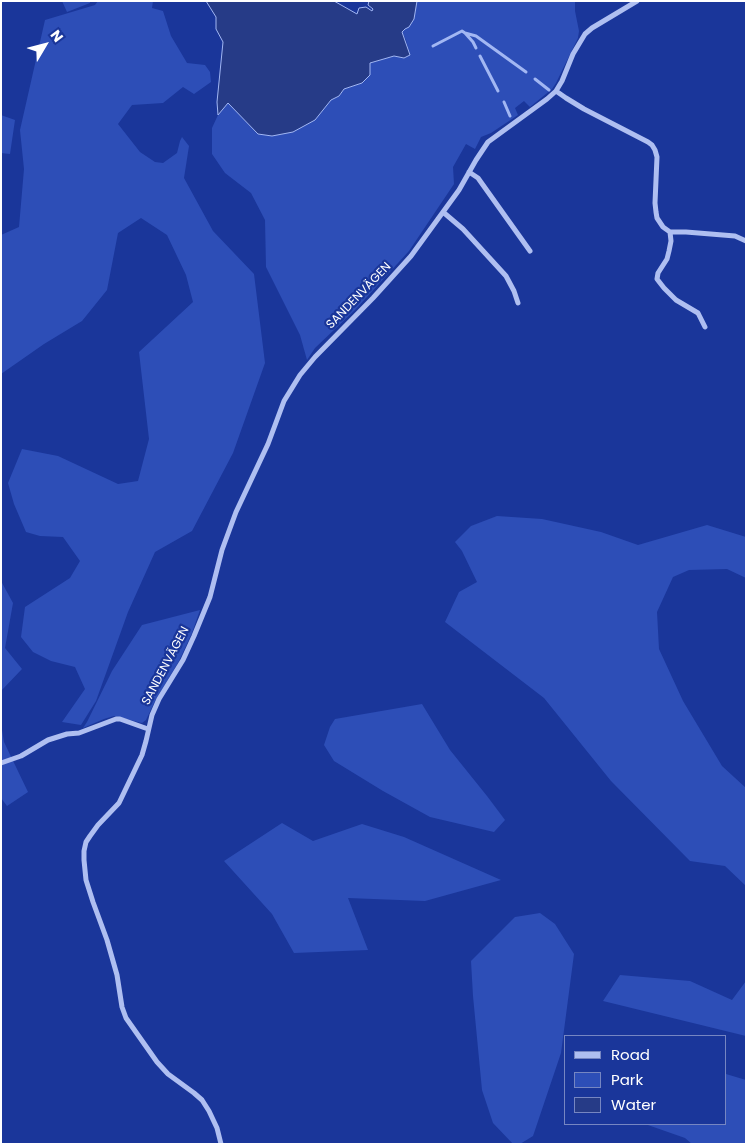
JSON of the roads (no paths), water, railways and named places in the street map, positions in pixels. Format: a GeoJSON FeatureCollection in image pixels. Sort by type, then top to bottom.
{"type":"FeatureCollection","features":[{"type":"Feature","properties":{"kind":"street","name":"SANDENVÄGEN"},"geometry":{"type":"LineString","coordinates":[[221,1144],[210,1111],[202,1100],[168,1074],[157,1062],[126,1018],[107,940],[92,902],[86,880],[84,851],[86,842],[119,803],[142,755],[152,715],[159,699],[183,660],[210,597],[222,550],[236,512],[268,444],[284,401],[300,374],[411,256],[459,190],[488,142],[556,91],[585,34],[637,1]]}},
{"type":"Feature","properties":{"kind":"street"},"geometry":{"type":"LineString","coordinates":[[556,91],[584,109],[652,145],[657,156],[655,203],[657,218],[663,227],[670,232],[735,236],[746,241]]}},
{"type":"Feature","properties":{"kind":"street"},"geometry":{"type":"LineString","coordinates":[[469,172],[478,178],[530,251]]}},
{"type":"Feature","properties":{"kind":"street"},"geometry":{"type":"LineString","coordinates":[[443,212],[462,229],[506,276],[518,303]]}},
{"type":"Feature","properties":{"kind":"street"},"geometry":{"type":"LineString","coordinates":[[670,232],[670,252],[658,273],[657,279],[676,300],[698,313],[705,327]]}},
{"type":"Feature","properties":{"kind":"street"},"geometry":{"type":"LineString","coordinates":[[1,763],[21,756],[48,740],[67,734],[79,733],[116,719],[148,729]]}},
{"type":"Feature","properties":{"kind":"water"},"geometry":{"type":"Polygon","coordinates":[[[206,1],[334,1],[357,14],[359,8],[366,7],[372,11],[373,9],[368,5],[369,1],[417,1],[414,19],[409,27],[402,32],[410,55],[404,58],[394,56],[370,63],[370,75],[362,83],[344,89],[339,96],[331,100],[315,120],[293,132],[272,136],[258,134],[228,103],[218,115],[217,102],[223,42],[216,29],[216,17],[206,1]]]}},
{"type":"Feature","properties":{"kind":"waterway"},"geometry":{"type":"LineString","coordinates":[[433,46],[462,31],[476,36],[526,72]]}},
{"type":"Feature","properties":{"kind":"waterway"},"geometry":{"type":"LineString","coordinates":[[465,33],[476,48]]}},
{"type":"Feature","properties":{"kind":"waterway"},"geometry":{"type":"LineString","coordinates":[[480,56],[498,91]]}},
{"type":"Feature","properties":{"kind":"waterway"},"geometry":{"type":"LineString","coordinates":[[535,79],[549,90]]}},
{"type":"Feature","properties":{"kind":"waterway"},"geometry":{"type":"LineString","coordinates":[[504,102],[510,116]]}}]}
